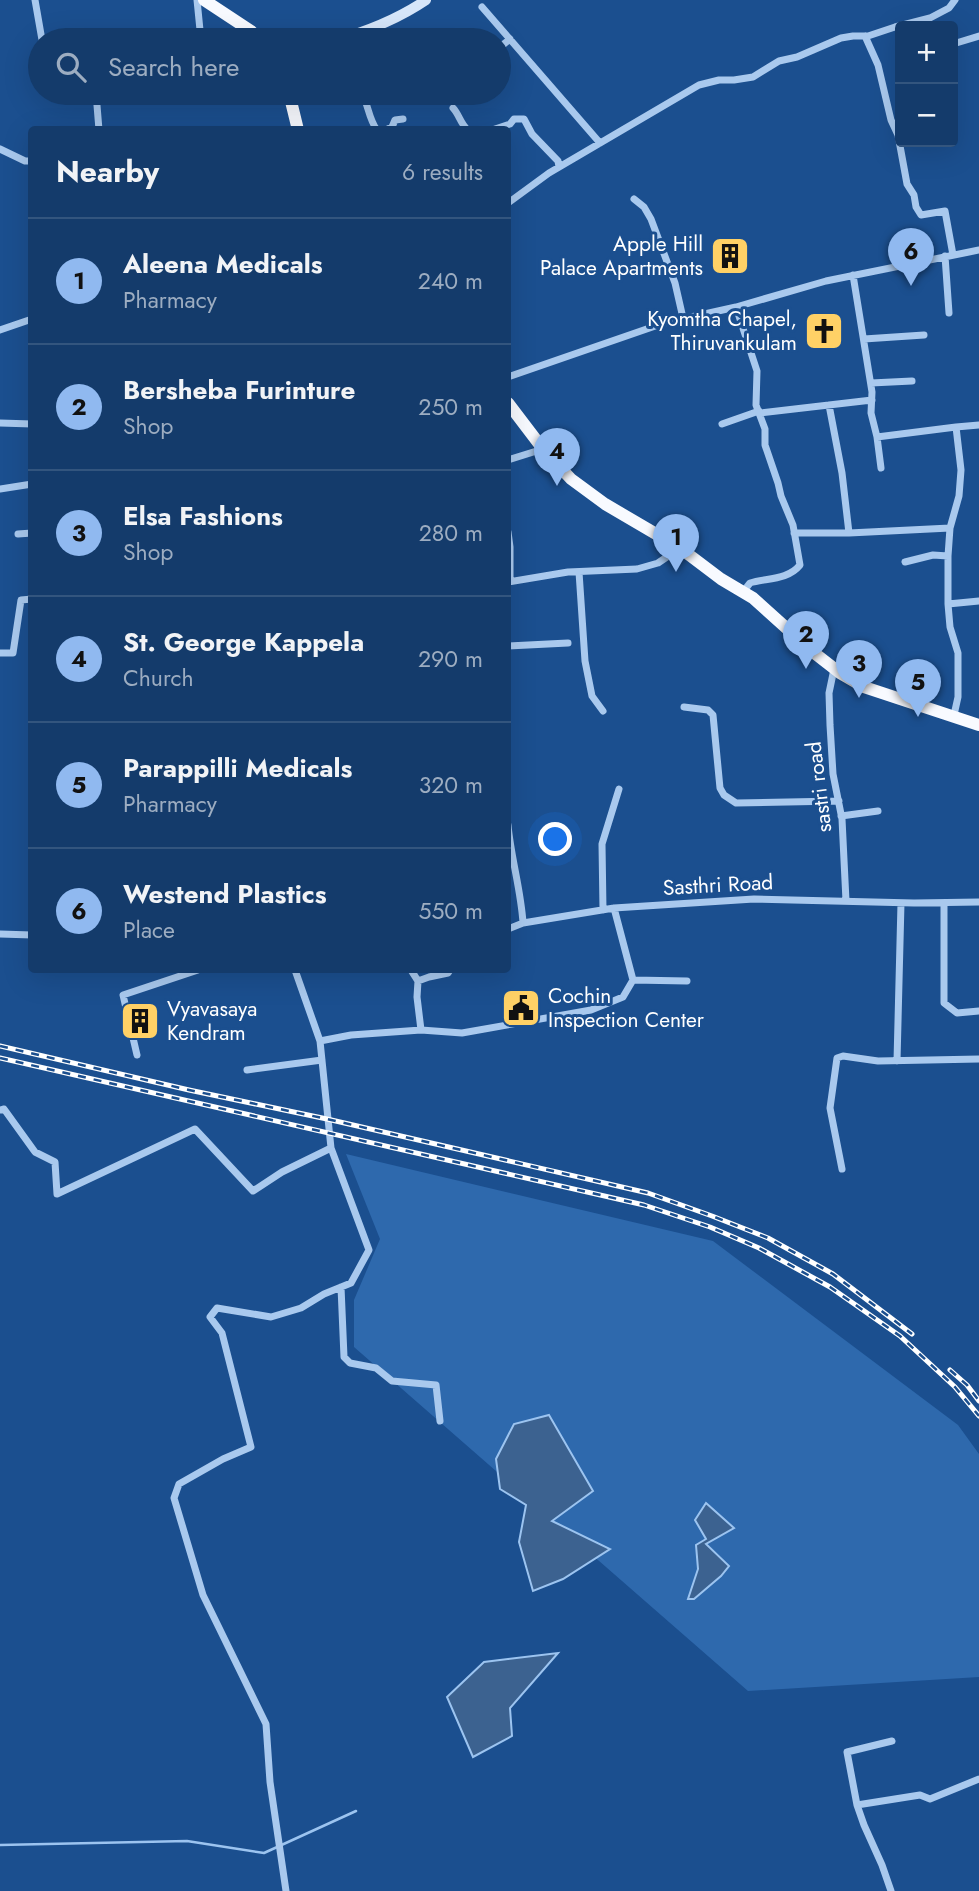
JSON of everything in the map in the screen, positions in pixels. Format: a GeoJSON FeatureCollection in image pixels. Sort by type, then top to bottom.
{"type":"FeatureCollection","features":[{"type":"Feature","properties":{"kind":"highway"},"geometry":{"type":"LineString","coordinates":[[204,0],[246,28]]}},
{"type":"Feature","properties":{"kind":"highway"},"geometry":{"type":"LineString","coordinates":[[292,105],[297,126]]}},
{"type":"Feature","properties":{"kind":"highway"},"geometry":{"type":"LineString","coordinates":[[511,407],[543,449],[571,479],[605,504],[680,548],[743,592],[834,669],[864,687],[979,725]]}},
{"type":"Feature","properties":{"kind":"main road"},"geometry":{"type":"LineString","coordinates":[[375,28],[407,13],[426,0]]}},
{"type":"Feature","properties":{"kind":"street"},"geometry":{"type":"LineString","coordinates":[[35,0],[40,28]]}},
{"type":"Feature","properties":{"kind":"street"},"geometry":{"type":"LineString","coordinates":[[197,0],[200,28]]}},
{"type":"Feature","properties":{"kind":"street"},"geometry":{"type":"LineString","coordinates":[[511,200],[559,167],[699,85],[753,77],[779,61],[797,57],[841,38],[865,36],[930,18],[949,8],[955,0]]}},
{"type":"Feature","properties":{"kind":"street"},"geometry":{"type":"LineString","coordinates":[[482,7],[500,28]]}},
{"type":"Feature","properties":{"kind":"street"},"geometry":{"type":"LineString","coordinates":[[865,36],[878,65],[891,120],[898,135],[907,184],[914,195],[916,207],[921,215],[945,211],[949,256],[949,313]]}},
{"type":"Feature","properties":{"kind":"street"},"geometry":{"type":"LineString","coordinates":[[958,42],[979,36]]}},
{"type":"Feature","properties":{"kind":"street"},"geometry":{"type":"LineString","coordinates":[[511,40],[600,144]]}},
{"type":"Feature","properties":{"kind":"street"},"geometry":{"type":"LineString","coordinates":[[97,105],[99,126]]}},
{"type":"Feature","properties":{"kind":"street"},"geometry":{"type":"LineString","coordinates":[[367,105],[374,126]]}},
{"type":"Feature","properties":{"kind":"street"},"geometry":{"type":"LineString","coordinates":[[453,107],[464,126]]}},
{"type":"Feature","properties":{"kind":"street"},"geometry":{"type":"LineString","coordinates":[[392,126],[395,120],[402,119]]}},
{"type":"Feature","properties":{"kind":"street"},"geometry":{"type":"LineString","coordinates":[[504,126],[514,119],[524,119],[532,134],[558,161],[559,167]]}},
{"type":"Feature","properties":{"kind":"street"},"geometry":{"type":"LineString","coordinates":[[0,149],[28,160]]}},
{"type":"Feature","properties":{"kind":"street"},"geometry":{"type":"LineString","coordinates":[[634,199],[652,219],[675,283],[683,318]]}},
{"type":"Feature","properties":{"kind":"street"},"geometry":{"type":"LineString","coordinates":[[511,375],[664,323],[736,307],[826,281],[979,250]]}},
{"type":"Feature","properties":{"kind":"street"},"geometry":{"type":"LineString","coordinates":[[853,275],[871,383],[871,413],[881,468]]}},
{"type":"Feature","properties":{"kind":"street"},"geometry":{"type":"LineString","coordinates":[[736,307],[757,371],[756,405],[765,429],[765,445],[793,525],[800,565],[780,578],[750,583],[743,592]]}},
{"type":"Feature","properties":{"kind":"street"},"geometry":{"type":"LineString","coordinates":[[0,330],[28,321]]}},
{"type":"Feature","properties":{"kind":"street"},"geometry":{"type":"LineString","coordinates":[[864,339],[924,335]]}},
{"type":"Feature","properties":{"kind":"street"},"geometry":{"type":"LineString","coordinates":[[871,383],[912,381]]}},
{"type":"Feature","properties":{"kind":"street"},"geometry":{"type":"LineString","coordinates":[[723,424],[759,412],[872,400]]}},
{"type":"Feature","properties":{"kind":"street"},"geometry":{"type":"LineString","coordinates":[[830,405],[849,533]]}},
{"type":"Feature","properties":{"kind":"street"},"geometry":{"type":"LineString","coordinates":[[0,424],[28,424]]}},
{"type":"Feature","properties":{"kind":"street"},"geometry":{"type":"LineString","coordinates":[[877,437],[979,425]]}},
{"type":"Feature","properties":{"kind":"street"},"geometry":{"type":"LineString","coordinates":[[954,715],[958,697],[958,653],[950,627],[948,556],[950,528],[959,496],[961,470],[956,427]]}},
{"type":"Feature","properties":{"kind":"street"},"geometry":{"type":"LineString","coordinates":[[511,459],[543,449]]}},
{"type":"Feature","properties":{"kind":"street"},"geometry":{"type":"LineString","coordinates":[[0,489],[28,485]]}},
{"type":"Feature","properties":{"kind":"street"},"geometry":{"type":"LineString","coordinates":[[794,533],[950,528]]}},
{"type":"Feature","properties":{"kind":"street"},"geometry":{"type":"LineString","coordinates":[[18,534],[28,533]]}},
{"type":"Feature","properties":{"kind":"street"},"geometry":{"type":"LineString","coordinates":[[511,582],[579,572],[637,569],[658,563],[680,548]]}},
{"type":"Feature","properties":{"kind":"street"},"geometry":{"type":"LineString","coordinates":[[905,562],[933,555],[948,556]]}},
{"type":"Feature","properties":{"kind":"street"},"geometry":{"type":"LineString","coordinates":[[579,572],[585,661],[592,696],[603,711]]}},
{"type":"Feature","properties":{"kind":"street"},"geometry":{"type":"LineString","coordinates":[[0,653],[13,653],[21,600],[28,599]]}},
{"type":"Feature","properties":{"kind":"street"},"geometry":{"type":"LineString","coordinates":[[948,604],[979,601]]}},
{"type":"Feature","properties":{"kind":"street"},"geometry":{"type":"LineString","coordinates":[[511,646],[568,643]]}},
{"type":"Feature","properties":{"kind":"street","name":"sastri road"},"geometry":{"type":"LineString","coordinates":[[834,669],[829,693],[830,725],[833,774],[841,816],[846,901]]}},
{"type":"Feature","properties":{"kind":"street"},"geometry":{"type":"LineString","coordinates":[[684,708],[708,710],[713,715],[720,789],[737,803],[839,801]]}},
{"type":"Feature","properties":{"kind":"street"},"geometry":{"type":"LineString","coordinates":[[603,910],[602,844],[619,789]]}},
{"type":"Feature","properties":{"kind":"street"},"geometry":{"type":"LineString","coordinates":[[841,816],[878,811]]}},
{"type":"Feature","properties":{"kind":"street"},"geometry":{"type":"LineString","coordinates":[[511,853],[523,923]]}},
{"type":"Feature","properties":{"kind":"street","name":"Sasthri Road"},"geometry":{"type":"LineString","coordinates":[[511,928],[523,923],[614,908],[754,899],[979,902]]}},
{"type":"Feature","properties":{"kind":"street"},"geometry":{"type":"LineString","coordinates":[[897,1061],[901,903]]}},
{"type":"Feature","properties":{"kind":"street"},"geometry":{"type":"LineString","coordinates":[[944,903],[944,1003],[957,1013],[979,1012]]}},
{"type":"Feature","properties":{"kind":"street"},"geometry":{"type":"LineString","coordinates":[[320,1041],[351,1035],[421,1030],[462,1033],[591,1010],[623,997],[633,980],[614,908]]}},
{"type":"Feature","properties":{"kind":"street"},"geometry":{"type":"LineString","coordinates":[[0,934],[28,936]]}},
{"type":"Feature","properties":{"kind":"street"},"geometry":{"type":"LineString","coordinates":[[137,1055],[123,995],[189,973]]}},
{"type":"Feature","properties":{"kind":"street"},"geometry":{"type":"LineString","coordinates":[[286,1891],[270,1782],[266,1724],[203,1594],[174,1498],[178,1484],[251,1447],[222,1333],[210,1317],[217,1308],[271,1317],[301,1308],[324,1294],[351,1283],[369,1250],[331,1148],[320,1041],[296,973]]}},
{"type":"Feature","properties":{"kind":"street"},"geometry":{"type":"LineString","coordinates":[[413,973],[418,982],[416,997],[421,1030]]}},
{"type":"Feature","properties":{"kind":"street"},"geometry":{"type":"LineString","coordinates":[[418,982],[448,973]]}},
{"type":"Feature","properties":{"kind":"street"},"geometry":{"type":"LineString","coordinates":[[633,980],[687,981]]}},
{"type":"Feature","properties":{"kind":"street"},"geometry":{"type":"LineString","coordinates":[[842,1170],[830,1108],[837,1058],[843,1056],[878,1061],[979,1059]]}},
{"type":"Feature","properties":{"kind":"street"},"geometry":{"type":"LineString","coordinates":[[247,1070],[322,1060]]}},
{"type":"Feature","properties":{"kind":"street"},"geometry":{"type":"LineString","coordinates":[[0,1110],[4,1109],[35,1152],[55,1162],[57,1194],[195,1129],[253,1191],[282,1172],[331,1148]]}},
{"type":"Feature","properties":{"kind":"street"},"geometry":{"type":"LineString","coordinates":[[341,1287],[344,1357],[349,1363],[376,1368],[392,1381],[436,1385],[440,1421]]}},
{"type":"Feature","properties":{"kind":"street"},"geometry":{"type":"LineString","coordinates":[[891,1891],[857,1805],[847,1752],[892,1741]]}},
{"type":"Feature","properties":{"kind":"street"},"geometry":{"type":"LineString","coordinates":[[857,1805],[920,1795],[930,1799],[979,1779]]}},
{"type":"Feature","properties":{"kind":"shaded area"},"geometry":{"type":"Polygon","coordinates":[[[346,1154],[713,1241],[958,1425],[979,1454],[979,1677],[748,1691],[354,1347],[354,1300],[380,1239],[346,1154]]]}},
{"type":"Feature","properties":{"kind":"shaded area"},"geometry":{"type":"Polygon","coordinates":[[[549,1415],[593,1491],[552,1521],[610,1549],[563,1579],[533,1591],[519,1542],[526,1505],[500,1489],[496,1459],[514,1424],[549,1415]]]}},
{"type":"Feature","properties":{"kind":"shaded area"},"geometry":{"type":"Polygon","coordinates":[[[706,1503],[734,1528],[706,1544],[729,1566],[694,1599],[688,1599],[698,1569],[696,1545],[706,1539],[695,1520],[706,1503]]]}},
{"type":"Feature","properties":{"kind":"shaded area"},"geometry":{"type":"Polygon","coordinates":[[[558,1653],[510,1708],[512,1736],[473,1757],[447,1697],[484,1662],[558,1653]]]}},
{"type":"Feature","properties":{"kind":"waterway"},"geometry":{"type":"LineString","coordinates":[[0,1845],[187,1841],[264,1853],[356,1811]]}},
{"type":"Feature","properties":{"kind":"railway"},"geometry":{"type":"LineString","coordinates":[[0,1046],[648,1193],[768,1238],[833,1274],[912,1334]]}},
{"type":"Feature","properties":{"kind":"railway"},"geometry":{"type":"LineString","coordinates":[[0,1058],[644,1205],[710,1227],[759,1248],[830,1287],[900,1336],[955,1387],[979,1416]]}},
{"type":"Feature","properties":{"kind":"railway"},"geometry":{"type":"LineString","coordinates":[[950,1370],[967,1385],[979,1401]]}},
{"type":"Feature","properties":{"kind":"place","name":"Apple Hill Palace Apartments"},"geometry":{"type":"Point","coordinates":[730,256]}},
{"type":"Feature","properties":{"kind":"place","name":"Westend Plastics"},"geometry":{"type":"Point","coordinates":[911,286]}},
{"type":"Feature","properties":{"kind":"place","name":"Kyomtha Chapel, Thiruvankulam"},"geometry":{"type":"Point","coordinates":[824,331]}},
{"type":"Feature","properties":{"kind":"place","name":"St. George Kappela"},"geometry":{"type":"Point","coordinates":[557,486]}},
{"type":"Feature","properties":{"kind":"place","name":"Aleena Medicals"},"geometry":{"type":"Point","coordinates":[676,572]}},
{"type":"Feature","properties":{"kind":"place","name":"Bersheba Furinture"},"geometry":{"type":"Point","coordinates":[806,669]}},
{"type":"Feature","properties":{"kind":"place","name":"Elsa Fashions"},"geometry":{"type":"Point","coordinates":[859,698]}},
{"type":"Feature","properties":{"kind":"place","name":"Parappilli Medicals"},"geometry":{"type":"Point","coordinates":[918,717]}},
{"type":"Feature","properties":{"kind":"place","name":"Cochin Inspection Center"},"geometry":{"type":"Point","coordinates":[521,1008]}},
{"type":"Feature","properties":{"kind":"place","name":"Vyavasaya Kendram"},"geometry":{"type":"Point","coordinates":[140,1021]}}]}
